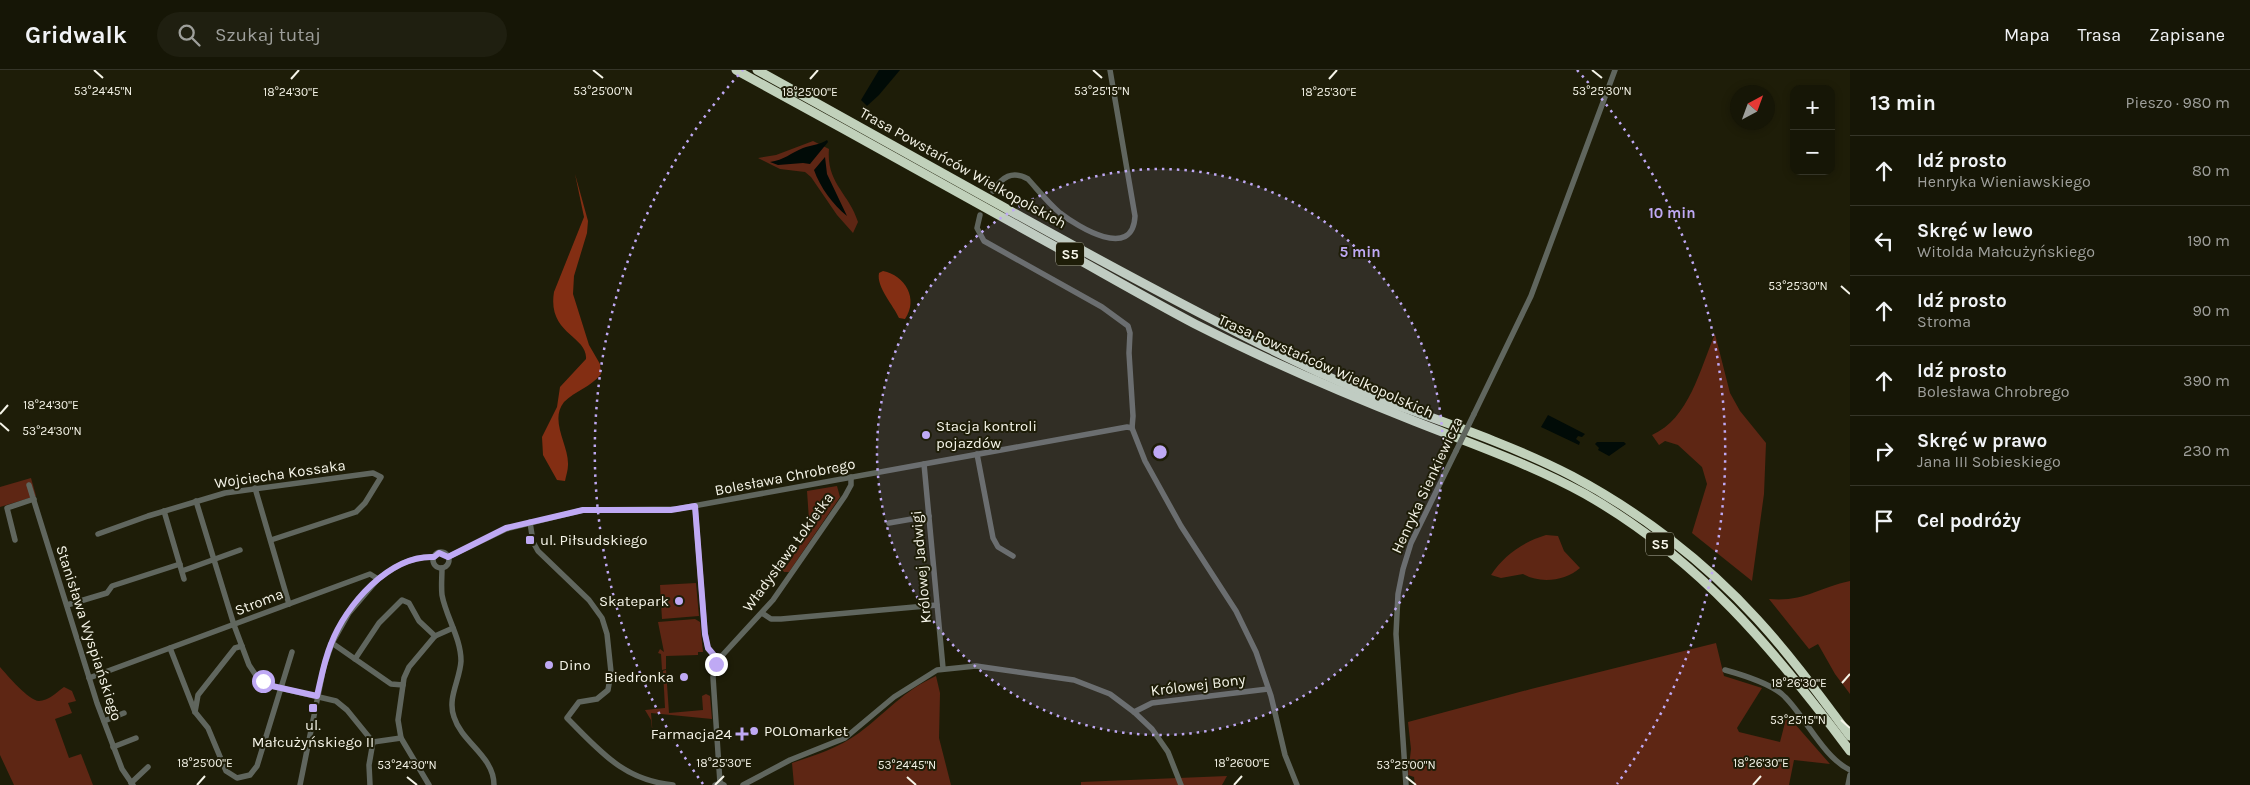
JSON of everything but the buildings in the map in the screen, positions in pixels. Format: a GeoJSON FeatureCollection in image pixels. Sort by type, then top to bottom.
{"type":"FeatureCollection","features":[{"type":"Feature","properties":{"kind":"highway","name":"Trasa Powstańców Wielkopolskich"},"geometry":{"type":"LineString","coordinates":[[736,70],[1194,323],[1365,402],[1519,462],[1584,494],[1611,510],[1673,554],[1722,596],[1776,655],[1848,749]]}},
{"type":"Feature","properties":{"kind":"highway","name":"Trasa Powstańców Wielkopolskich"},"geometry":{"type":"LineString","coordinates":[[757,70],[1072,245],[1219,323],[1354,388],[1499,442],[1542,461],[1604,495],[1668,539],[1725,587],[1779,643],[1850,736]]}},
{"type":"Feature","properties":{"kind":"street"},"geometry":{"type":"LineString","coordinates":[[993,191],[1003,178],[1015,174],[1022,175],[1028,179],[1050,204],[1070,220],[1103,237],[1112,239],[1125,236],[1130,232],[1135,222],[1135,216],[1110,70]]}},
{"type":"Feature","properties":{"kind":"street","name":"Henryka Sienkiewicza"},"geometry":{"type":"LineString","coordinates":[[1406,785],[1396,634],[1398,594],[1403,569],[1411,543],[1506,351],[1531,296],[1615,70]]}},
{"type":"Feature","properties":{"kind":"street"},"geometry":{"type":"LineString","coordinates":[[980,215],[977,228],[984,242],[1102,308],[1128,326],[1130,333],[1132,428],[1145,460],[1181,526],[1243,625],[1256,652],[1268,689],[1285,755],[1297,785]]}},
{"type":"Feature","properties":{"kind":"street","name":"Bolesława Chrobrego"},"geometry":{"type":"LineString","coordinates":[[448,557],[496,532],[530,522],[595,509],[671,510],[1127,427],[1132,428]]}},
{"type":"Feature","properties":{"kind":"street"},"geometry":{"type":"LineString","coordinates":[[977,454],[992,538],[998,547],[1013,556]]}},
{"type":"Feature","properties":{"kind":"street","name":"Królowej Jadwigi"},"geometry":{"type":"LineString","coordinates":[[924,464],[943,668]]}},
{"type":"Feature","properties":{"kind":"street","name":"Wojciecha Kossaka"},"geometry":{"type":"LineString","coordinates":[[98,534],[225,492],[373,474],[381,477],[365,504],[356,512],[271,540]]}},
{"type":"Feature","properties":{"kind":"street","name":"Władysława Łokietka"},"geometry":{"type":"LineString","coordinates":[[718,660],[762,613],[845,496],[851,485],[851,477]]}},
{"type":"Feature","properties":{"kind":"street","name":"Stanisława Wyspiańskiego"},"geometry":{"type":"LineString","coordinates":[[29,485],[89,678],[113,747],[122,769],[132,784]]}},
{"type":"Feature","properties":{"kind":"street"},"geometry":{"type":"LineString","coordinates":[[255,488],[289,604]]}},
{"type":"Feature","properties":{"kind":"street"},"geometry":{"type":"LineString","coordinates":[[15,540],[7,508],[34,499]]}},
{"type":"Feature","properties":{"kind":"street"},"geometry":{"type":"LineString","coordinates":[[196,501],[234,625],[249,665],[257,677],[267,684],[317,696],[343,706],[373,742],[369,765],[370,785]]}},
{"type":"Feature","properties":{"kind":"street"},"geometry":{"type":"LineString","coordinates":[[695,506],[705,634],[708,648],[718,660],[713,677],[720,784]]}},
{"type":"Feature","properties":{"kind":"street"},"geometry":{"type":"LineString","coordinates":[[164,511],[184,579]]}},
{"type":"Feature","properties":{"kind":"street"},"geometry":{"type":"LineString","coordinates":[[889,523],[929,516]]}},
{"type":"Feature","properties":{"kind":"street"},"geometry":{"type":"LineString","coordinates":[[530,522],[533,542],[538,551],[599,612],[608,634],[611,672],[608,690],[597,699],[579,702],[567,718],[619,767],[637,777],[672,785]]}},
{"type":"Feature","properties":{"kind":"street"},"geometry":{"type":"LineString","coordinates":[[67,605],[107,593],[112,586],[214,560],[240,550]]}},
{"type":"Feature","properties":{"kind":"street"},"geometry":{"type":"LineString","coordinates":[[300,785],[317,696],[332,643],[349,613],[378,579],[399,564],[421,557],[434,557],[443,553],[448,557],[448,564],[442,568]]}},
{"type":"Feature","properties":{"kind":"street"},"geometry":{"type":"LineString","coordinates":[[434,557],[434,563],[442,568]]}},
{"type":"Feature","properties":{"kind":"street"},"geometry":{"type":"LineString","coordinates":[[442,568],[442,596],[461,660],[452,702],[453,714],[461,731],[490,768],[494,785]]}},
{"type":"Feature","properties":{"kind":"street","name":"Stroma"},"geometry":{"type":"LineString","coordinates":[[89,678],[370,574],[378,579]]}},
{"type":"Feature","properties":{"kind":"street"},"geometry":{"type":"LineString","coordinates":[[355,659],[379,623],[402,600],[409,603],[419,621],[435,636]]}},
{"type":"Feature","properties":{"kind":"street"},"geometry":{"type":"LineString","coordinates":[[762,613],[771,619],[781,619],[937,605]]}},
{"type":"Feature","properties":{"kind":"street"},"geometry":{"type":"LineString","coordinates":[[429,785],[401,738],[398,720],[403,685],[409,667],[435,636],[453,628]]}},
{"type":"Feature","properties":{"kind":"street"},"geometry":{"type":"LineString","coordinates":[[332,643],[391,684],[403,685]]}},
{"type":"Feature","properties":{"kind":"street"},"geometry":{"type":"LineString","coordinates":[[195,712],[198,695],[235,648],[242,646]]}},
{"type":"Feature","properties":{"kind":"street"},"geometry":{"type":"LineString","coordinates":[[170,648],[195,712],[208,728],[226,771],[237,778],[246,777],[257,766],[292,652]]}},
{"type":"Feature","properties":{"kind":"street"},"geometry":{"type":"LineString","coordinates":[[743,785],[790,760],[844,738],[894,697],[943,668],[976,666],[1074,680],[1110,694],[1134,712],[1161,741],[1172,760],[1181,785]]}},
{"type":"Feature","properties":{"kind":"street"},"geometry":{"type":"LineString","coordinates":[[1725,670],[1748,676],[1780,693],[1832,757],[1850,770]]}},
{"type":"Feature","properties":{"kind":"street","name":"Królowej Bony"},"geometry":{"type":"LineString","coordinates":[[1134,712],[1152,703],[1268,689]]}},
{"type":"Feature","properties":{"kind":"street"},"geometry":{"type":"LineString","coordinates":[[104,721],[124,713]]}},
{"type":"Feature","properties":{"kind":"street"},"geometry":{"type":"LineString","coordinates":[[113,747],[136,738]]}},
{"type":"Feature","properties":{"kind":"street"},"geometry":{"type":"LineString","coordinates":[[373,742],[401,738]]}},
{"type":"Feature","properties":{"kind":"street"},"geometry":{"type":"LineString","coordinates":[[132,784],[148,767]]}},
{"type":"Feature","properties":{"kind":"street"},"geometry":{"type":"LineString","coordinates":[[1848,785],[1850,775]]}},
{"type":"Feature","properties":{"kind":"shaded area"},"geometry":{"type":"Polygon","coordinates":[[[879,70],[900,70],[867,106],[861,100],[879,70]]]}},
{"type":"Feature","properties":{"kind":"shaded area"},"geometry":{"type":"Polygon","coordinates":[[[827,140],[828,142],[810,164],[778,165],[770,162],[779,160],[803,148],[827,140]]]}},
{"type":"Feature","properties":{"kind":"shaded area"},"geometry":{"type":"Polygon","coordinates":[[[813,141],[829,149],[829,161],[834,179],[858,222],[853,233],[837,215],[811,177],[805,172],[780,169],[758,158],[776,155],[813,141]]]}},
{"type":"Feature","properties":{"kind":"shaded area"},"geometry":{"type":"Polygon","coordinates":[[[825,157],[827,174],[847,216],[827,195],[814,170],[825,157]]]}},
{"type":"Feature","properties":{"kind":"shaded area"},"geometry":{"type":"Polygon","coordinates":[[[575,174],[588,221],[587,233],[574,276],[573,294],[589,345],[600,364],[601,374],[593,382],[568,398],[560,409],[559,425],[568,467],[565,481],[557,480],[543,455],[542,437],[557,407],[560,387],[586,359],[585,351],[562,326],[556,317],[553,306],[554,292],[584,217],[575,174]]]}},
{"type":"Feature","properties":{"kind":"shaded area"},"geometry":{"type":"Polygon","coordinates":[[[883,271],[898,277],[908,289],[911,304],[905,319],[899,318],[880,284],[879,273],[883,271]]]}},
{"type":"Feature","properties":{"kind":"shaded area"},"geometry":{"type":"Polygon","coordinates":[[[1715,334],[1730,393],[1740,411],[1766,443],[1764,494],[1752,581],[1692,533],[1707,484],[1702,467],[1678,445],[1665,441],[1659,445],[1652,435],[1665,428],[1684,405],[1692,392],[1715,334]]]}},
{"type":"Feature","properties":{"kind":"shaded area"},"geometry":{"type":"Polygon","coordinates":[[[1548,415],[1585,434],[1582,437],[1578,436],[1576,439],[1580,442],[1579,445],[1541,427],[1548,415]]]}},
{"type":"Feature","properties":{"kind":"shaded area"},"geometry":{"type":"Polygon","coordinates":[[[1597,442],[1624,442],[1626,444],[1609,456],[1598,450],[1599,448],[1595,444],[1597,442]]]}},
{"type":"Feature","properties":{"kind":"shaded area"},"geometry":{"type":"Polygon","coordinates":[[[31,478],[36,496],[0,507],[0,487],[31,478]]]}},
{"type":"Feature","properties":{"kind":"shaded area"},"geometry":{"type":"Polygon","coordinates":[[[837,486],[840,497],[789,572],[784,572],[782,569],[788,564],[805,537],[810,534],[807,491],[837,486]]]}},
{"type":"Feature","properties":{"kind":"shaded area"},"geometry":{"type":"Polygon","coordinates":[[[1546,535],[1558,536],[1564,551],[1580,568],[1567,576],[1552,580],[1537,579],[1523,574],[1501,578],[1491,575],[1508,555],[1530,541],[1546,535]]]}},
{"type":"Feature","properties":{"kind":"shaded area"},"geometry":{"type":"Polygon","coordinates":[[[1850,581],[1850,694],[1835,674],[1818,644],[1809,649],[1769,599],[1802,596],[1850,581]]]}},
{"type":"Feature","properties":{"kind":"shaded area","name":"Skatepark"},"geometry":{"type":"Polygon","coordinates":[[[696,583],[699,616],[662,619],[660,585],[696,583]]]}},
{"type":"Feature","properties":{"kind":"shaded area"},"geometry":{"type":"Polygon","coordinates":[[[695,619],[700,622],[703,652],[698,652],[698,655],[666,656],[666,669],[662,670],[661,654],[658,653],[660,649],[664,652],[658,622],[695,619]]]}},
{"type":"Feature","properties":{"kind":"shaded area"},"geometry":{"type":"Polygon","coordinates":[[[1716,643],[1724,676],[1762,688],[1737,728],[1739,732],[1780,742],[1787,715],[1830,764],[1794,760],[1789,785],[1415,785],[1414,777],[1408,775],[1411,749],[1408,722],[1716,643]]]}},
{"type":"Feature","properties":{"kind":"shaded area"},"geometry":{"type":"Polygon","coordinates":[[[0,667],[18,687],[35,700],[46,700],[64,687],[72,691],[76,701],[68,703],[72,713],[55,719],[69,758],[81,754],[93,785],[14,785],[0,755],[0,667]]]}},
{"type":"Feature","properties":{"kind":"shaded area"},"geometry":{"type":"Polygon","coordinates":[[[666,670],[669,713],[703,710],[702,696],[706,694],[710,696],[712,719],[651,713],[653,737],[651,720],[645,710],[665,708],[663,671],[666,670]]]}},
{"type":"Feature","properties":{"kind":"shaded area"},"geometry":{"type":"Polygon","coordinates":[[[936,676],[940,693],[939,738],[951,785],[794,785],[792,763],[827,751],[843,743],[859,733],[914,688],[936,676]]]}},
{"type":"Feature","properties":{"kind":"shaded area"},"geometry":{"type":"Polygon","coordinates":[[[1227,776],[1222,785],[1081,785],[1081,782],[1227,776]]]}},
{"type":"Feature","properties":{"kind":"place","name":"Stacja kontroli pojazdów"},"geometry":{"type":"Point","coordinates":[926,435]}},
{"type":"Feature","properties":{"kind":"place","name":"ul. Piłsudskiego"},"geometry":{"type":"Point","coordinates":[530,540]}},
{"type":"Feature","properties":{"kind":"place","name":"Skatepark"},"geometry":{"type":"Point","coordinates":[679,601]}},
{"type":"Feature","properties":{"kind":"place","name":"Dino"},"geometry":{"type":"Point","coordinates":[549,665]}},
{"type":"Feature","properties":{"kind":"place","name":"Biedronka"},"geometry":{"type":"Point","coordinates":[684,677]}},
{"type":"Feature","properties":{"kind":"place","name":"ul. Małcużyńskiego II"},"geometry":{"type":"Point","coordinates":[313,708]}},
{"type":"Feature","properties":{"kind":"place","name":"POLOmarket"},"geometry":{"type":"Point","coordinates":[754,731]}},
{"type":"Feature","properties":{"kind":"place","name":"Farmacja24"},"geometry":{"type":"Point","coordinates":[742,734]}},
{"type":"Feature","properties":{"kind":"route"},"geometry":{"type":"LineString","coordinates":[[263,681],[272,686],[317,696],[328,653],[337,632],[354,605],[378,579],[399,564],[421,557],[434,557],[439,553],[446,554],[448,557],[506,528],[583,510],[595,509],[671,510],[695,506],[705,634],[708,648],[711,654],[718,660],[716,664]]}}]}
